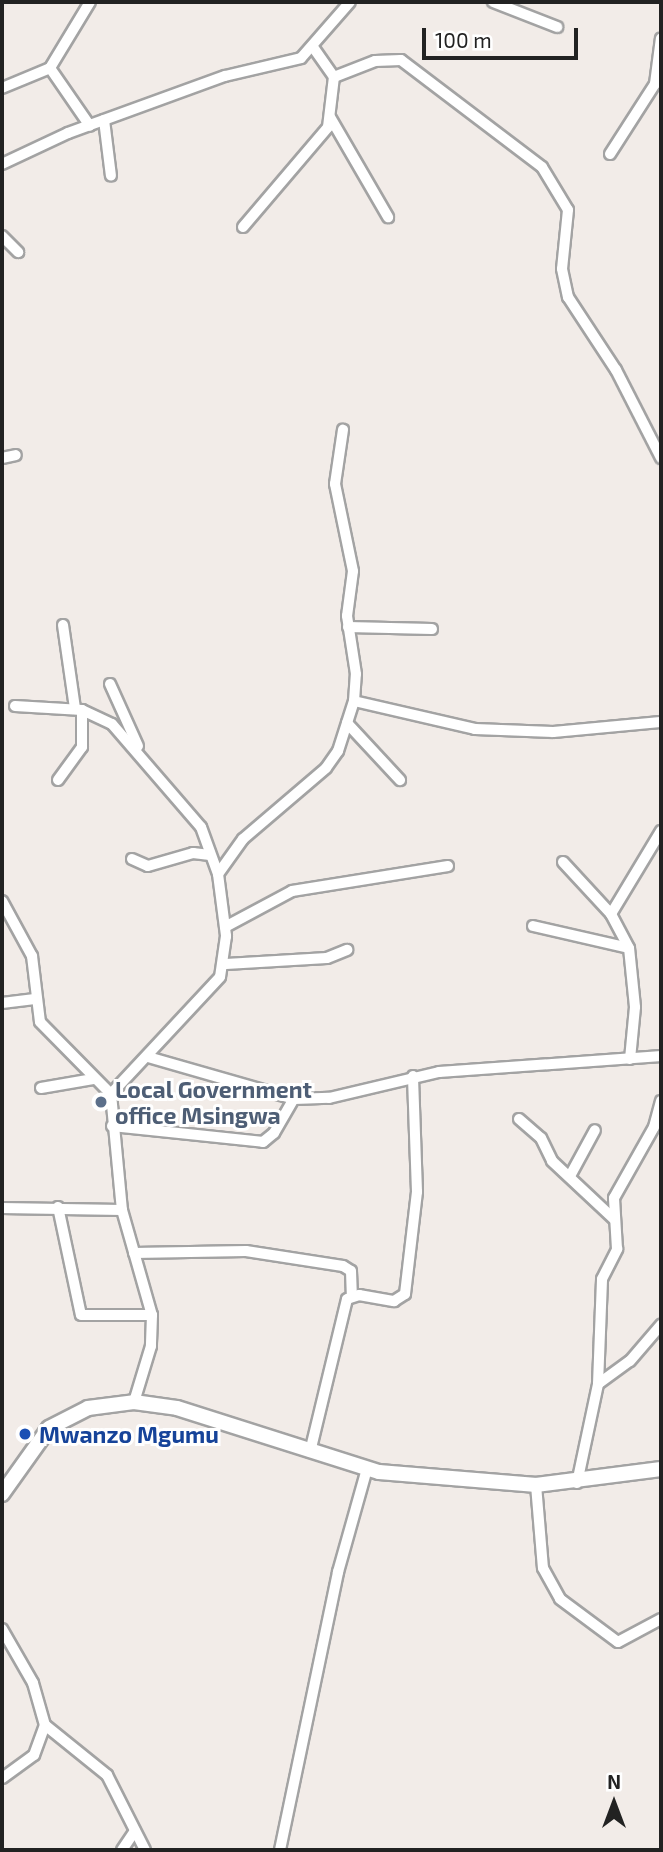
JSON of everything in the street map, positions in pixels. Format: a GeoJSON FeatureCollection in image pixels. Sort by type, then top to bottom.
{"type":"FeatureCollection","features":[{"type":"Feature","properties":{"kind":"street"},"geometry":{"type":"LineString","coordinates":[[2,88],[50,68],[90,2]]}},
{"type":"Feature","properties":{"kind":"street"},"geometry":{"type":"LineString","coordinates":[[2,164],[104,120],[236,72],[293,62],[314,48],[350,2]]}},
{"type":"Feature","properties":{"kind":"street"},"geometry":{"type":"LineString","coordinates":[[493,2],[557,27]]}},
{"type":"Feature","properties":{"kind":"street"},"geometry":{"type":"LineString","coordinates":[[610,154],[643,107],[659,73],[661,38]]}},
{"type":"Feature","properties":{"kind":"street"},"geometry":{"type":"LineString","coordinates":[[243,227],[315,146],[330,117],[334,77],[314,48]]}},
{"type":"Feature","properties":{"kind":"street"},"geometry":{"type":"LineString","coordinates":[[334,77],[375,61],[401,60],[542,167],[568,210],[562,269],[568,297],[615,370],[661,458]]}},
{"type":"Feature","properties":{"kind":"street"},"geometry":{"type":"LineString","coordinates":[[50,68],[90,126]]}},
{"type":"Feature","properties":{"kind":"street"},"geometry":{"type":"LineString","coordinates":[[330,117],[388,217]]}},
{"type":"Feature","properties":{"kind":"street"},"geometry":{"type":"LineString","coordinates":[[104,120],[111,176]]}},
{"type":"Feature","properties":{"kind":"street"},"geometry":{"type":"LineString","coordinates":[[2,236],[18,252]]}},
{"type":"Feature","properties":{"kind":"street"},"geometry":{"type":"LineString","coordinates":[[218,874],[243,839],[326,768],[354,701],[356,674],[348,627],[353,571],[335,484],[343,430]]}},
{"type":"Feature","properties":{"kind":"street"},"geometry":{"type":"LineString","coordinates":[[2,458],[16,455]]}},
{"type":"Feature","properties":{"kind":"street"},"geometry":{"type":"LineString","coordinates":[[58,780],[82,747],[63,625]]}},
{"type":"Feature","properties":{"kind":"street"},"geometry":{"type":"LineString","coordinates":[[348,627],[432,629]]}},
{"type":"Feature","properties":{"kind":"street"},"geometry":{"type":"LineString","coordinates":[[110,684],[141,752]]}},
{"type":"Feature","properties":{"kind":"street"},"geometry":{"type":"LineString","coordinates":[[354,701],[475,729],[553,732],[661,722]]}},
{"type":"Feature","properties":{"kind":"street"},"geometry":{"type":"LineString","coordinates":[[15,706],[78,709],[112,724],[141,752],[201,827],[218,874],[225,927],[226,964],[148,1056],[111,1094],[122,1210],[152,1315],[151,1346],[134,1402]]}},
{"type":"Feature","properties":{"kind":"street"},"geometry":{"type":"LineString","coordinates":[[347,723],[400,780]]}},
{"type":"Feature","properties":{"kind":"street"},"geometry":{"type":"LineString","coordinates":[[611,915],[661,831]]}},
{"type":"Feature","properties":{"kind":"street"},"geometry":{"type":"LineString","coordinates":[[132,859],[148,866],[193,853],[210,855]]}},
{"type":"Feature","properties":{"kind":"street"},"geometry":{"type":"LineString","coordinates":[[563,862],[611,915],[629,948],[635,1007],[630,1059]]}},
{"type":"Feature","properties":{"kind":"street"},"geometry":{"type":"LineString","coordinates":[[225,927],[292,891],[448,866]]}},
{"type":"Feature","properties":{"kind":"street"},"geometry":{"type":"LineString","coordinates":[[2,901],[32,956],[40,1022],[93,1079],[111,1094]]}},
{"type":"Feature","properties":{"kind":"street"},"geometry":{"type":"LineString","coordinates":[[533,926],[629,948]]}},
{"type":"Feature","properties":{"kind":"street"},"geometry":{"type":"LineString","coordinates":[[226,964],[327,958],[346,950]]}},
{"type":"Feature","properties":{"kind":"street"},"geometry":{"type":"LineString","coordinates":[[2,1003],[36,999]]}},
{"type":"Feature","properties":{"kind":"street"},"geometry":{"type":"LineString","coordinates":[[148,1056],[294,1099],[329,1098],[413,1076],[661,1056]]}},
{"type":"Feature","properties":{"kind":"street"},"geometry":{"type":"LineString","coordinates":[[352,1296],[394,1301],[405,1294],[417,1192],[413,1076]]}},
{"type":"Feature","properties":{"kind":"street"},"geometry":{"type":"LineString","coordinates":[[41,1087],[93,1079]]}},
{"type":"Feature","properties":{"kind":"street"},"geometry":{"type":"LineString","coordinates":[[112,1126],[263,1142],[274,1133],[294,1099]]}},
{"type":"Feature","properties":{"kind":"street"},"geometry":{"type":"LineString","coordinates":[[577,1483],[598,1384],[602,1279],[617,1249],[616,1189],[654,1127],[661,1101]]}},
{"type":"Feature","properties":{"kind":"street"},"geometry":{"type":"LineString","coordinates":[[519,1119],[615,1221]]}},
{"type":"Feature","properties":{"kind":"street"},"geometry":{"type":"LineString","coordinates":[[570,1176],[594,1130]]}},
{"type":"Feature","properties":{"kind":"street"},"geometry":{"type":"LineString","coordinates":[[58,1207],[81,1315],[152,1315]]}},
{"type":"Feature","properties":{"kind":"street"},"geometry":{"type":"LineString","coordinates":[[2,1208],[122,1210]]}},
{"type":"Feature","properties":{"kind":"street"},"geometry":{"type":"LineString","coordinates":[[134,1254],[246,1251],[343,1266],[351,1271],[352,1296],[339,1321],[310,1452]]}},
{"type":"Feature","properties":{"kind":"street"},"geometry":{"type":"LineString","coordinates":[[598,1384],[630,1361],[661,1325]]}},
{"type":"Feature","properties":{"kind":"street"},"geometry":{"type":"LineString","coordinates":[[2,1494],[49,1428],[88,1408],[134,1402],[177,1408],[367,1469],[466,1483],[577,1483],[661,1469]]}},
{"type":"Feature","properties":{"kind":"street"},"geometry":{"type":"LineString","coordinates":[[280,1850],[338,1572],[367,1469]]}},
{"type":"Feature","properties":{"kind":"street"},"geometry":{"type":"LineString","coordinates":[[536,1485],[543,1568],[561,1598],[618,1642],[661,1619]]}},
{"type":"Feature","properties":{"kind":"street"},"geometry":{"type":"LineString","coordinates":[[2,1629],[33,1683],[45,1726],[107,1775],[145,1850]]}},
{"type":"Feature","properties":{"kind":"street"},"geometry":{"type":"LineString","coordinates":[[2,1777],[34,1755],[45,1726]]}},
{"type":"Feature","properties":{"kind":"street"},"geometry":{"type":"LineString","coordinates":[[122,1850],[135,1831]]}},
{"type":"Feature","properties":{"kind":"place","name":"Local Government office Msingwa"},"geometry":{"type":"Point","coordinates":[101,1102]}},
{"type":"Feature","properties":{"kind":"place","name":"Mwanzo Mgumu"},"geometry":{"type":"Point","coordinates":[25,1434]}}]}
